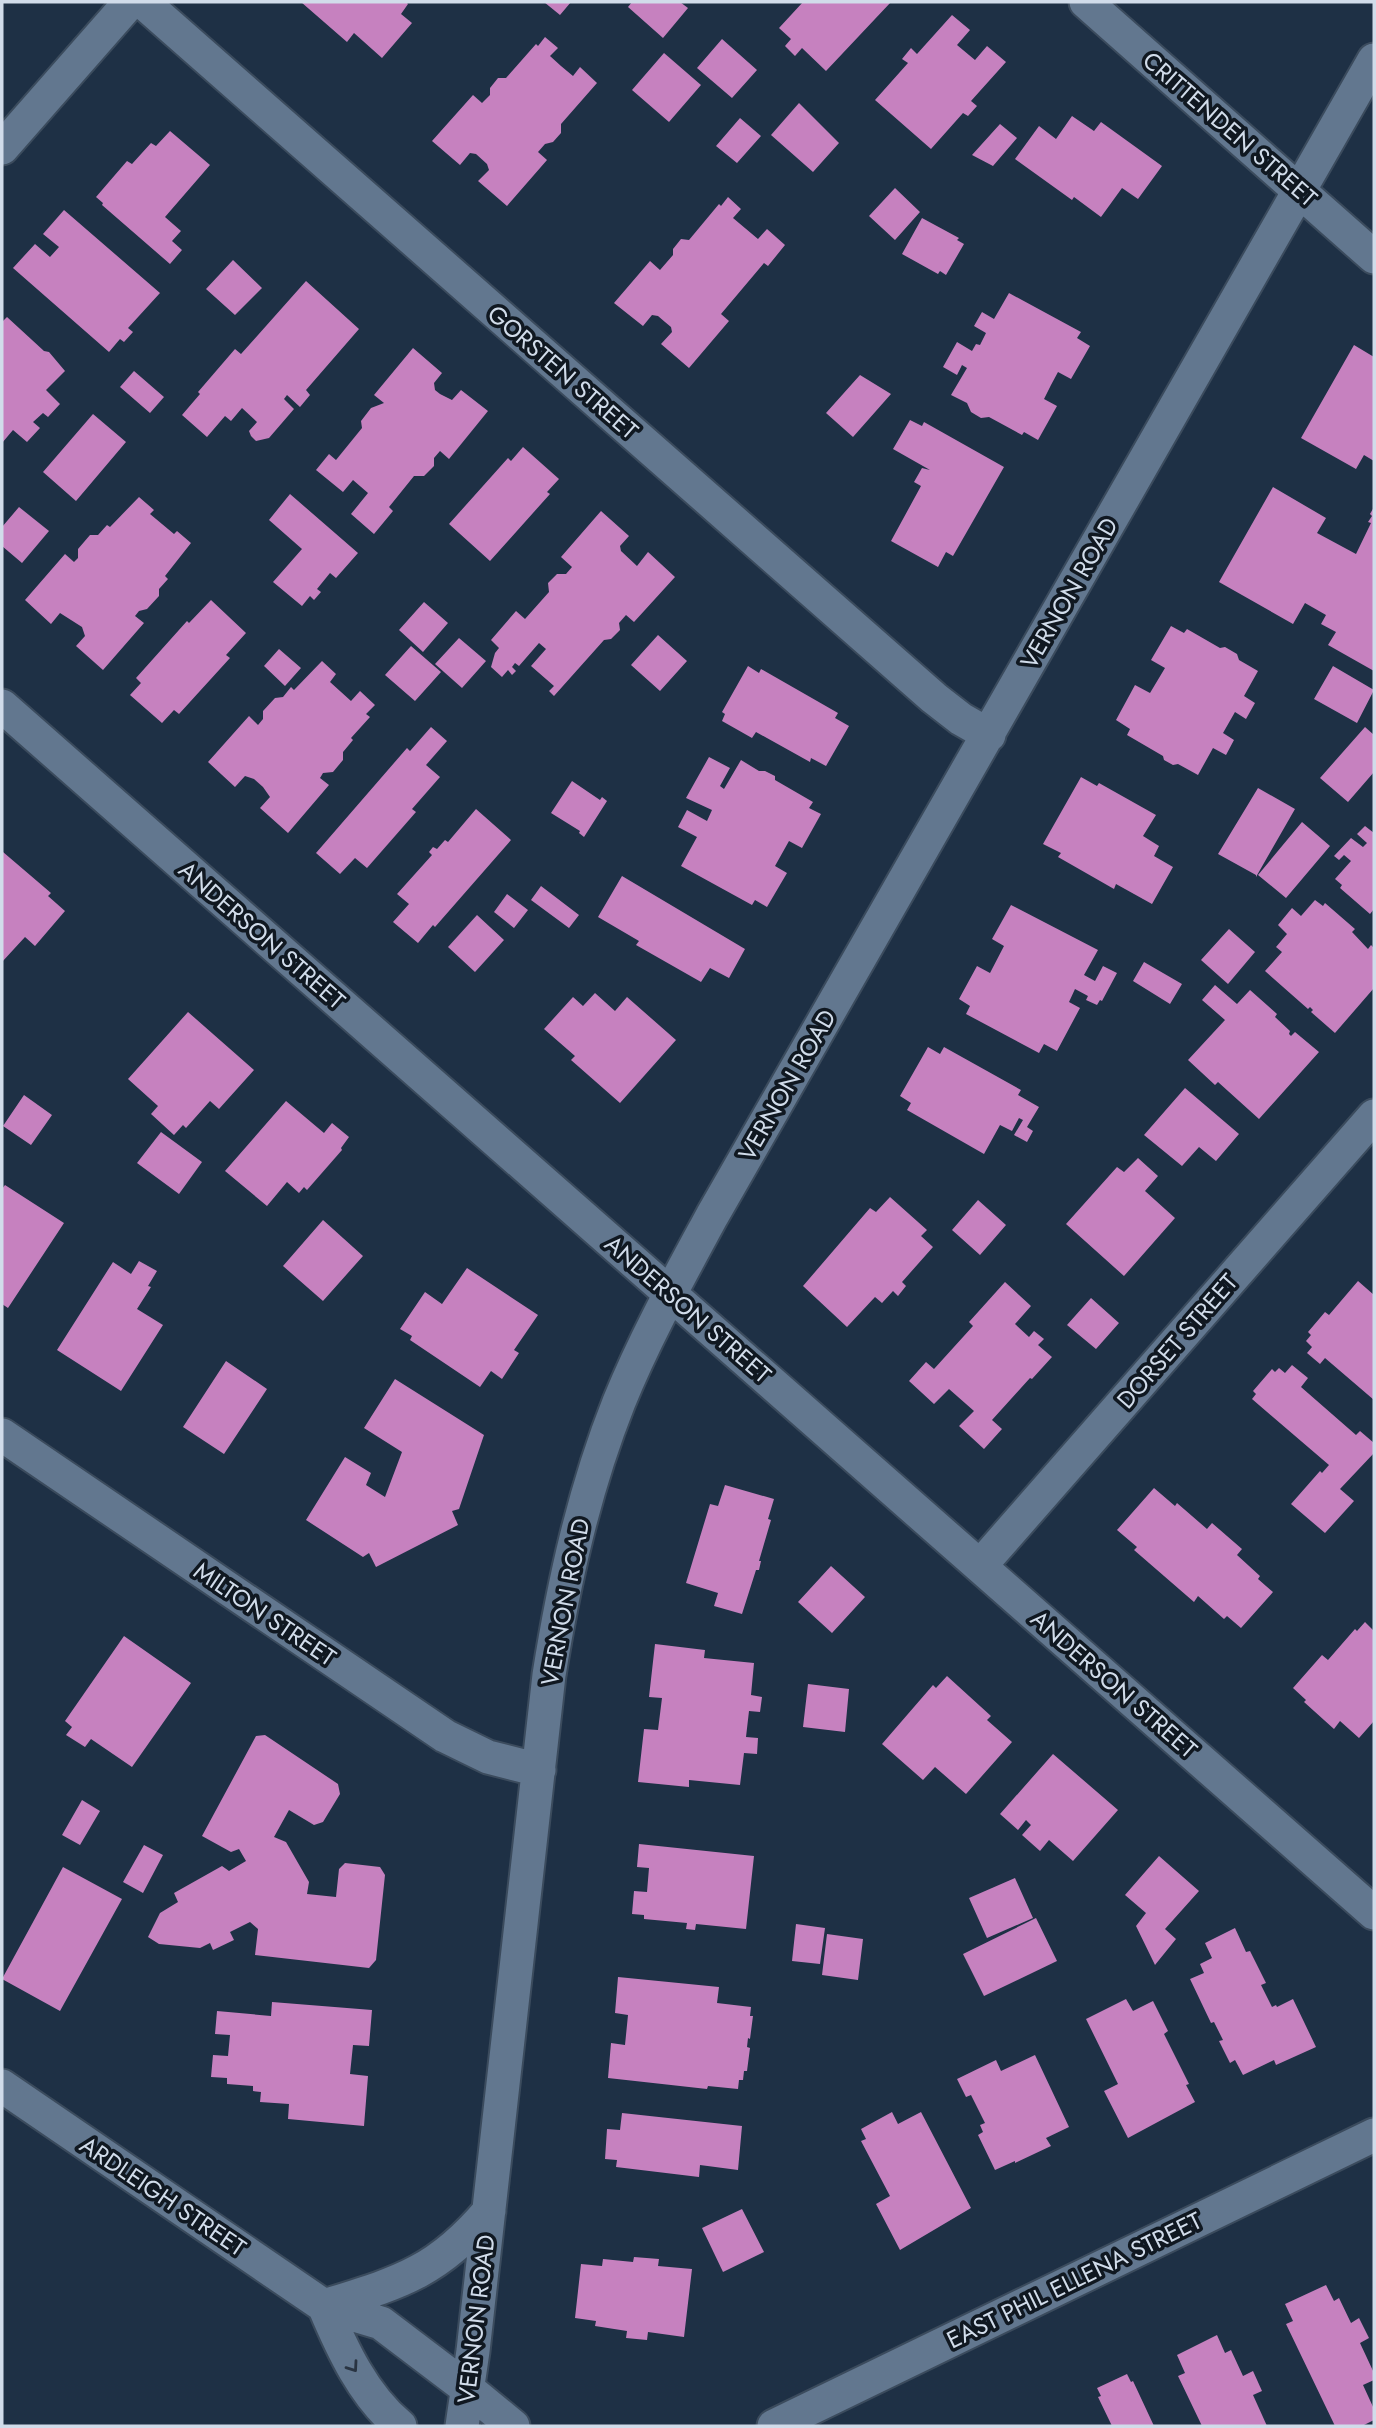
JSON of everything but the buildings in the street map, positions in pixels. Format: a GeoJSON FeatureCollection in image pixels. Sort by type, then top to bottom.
{"type":"FeatureCollection","features":[{"type":"Feature","properties":{"kind":"street"},"geometry":{"type":"LineString","coordinates":[[2,148],[130,2]]}},
{"type":"Feature","properties":{"kind":"street","name":"GORSTEN STREET"},"geometry":{"type":"LineString","coordinates":[[143,2],[934,698],[961,719],[989,735]]}},
{"type":"Feature","properties":{"kind":"street","name":"CRITTENDEN STREET"},"geometry":{"type":"LineString","coordinates":[[1086,2],[1374,257]]}},
{"type":"Feature","properties":{"kind":"street","name":"VERNON ROAD"},"geometry":{"type":"LineString","coordinates":[[462,2426],[538,1770],[558,1620],[575,1537],[593,1474],[619,1402],[670,1293],[1374,60]]}},
{"type":"Feature","properties":{"kind":"street","name":"ANDERSON STREET"},"geometry":{"type":"LineString","coordinates":[[2,706],[1374,1913]]}},
{"type":"Feature","properties":{"kind":"street","name":"DORSET STREET"},"geometry":{"type":"LineString","coordinates":[[980,1566],[1374,1116]]}},
{"type":"Feature","properties":{"kind":"street","name":"MILTON STREET"},"geometry":{"type":"LineString","coordinates":[[2,1435],[444,1736],[488,1757],[538,1770]]}},
{"type":"Feature","properties":{"kind":"street","name":"ARDLEIGH STREET"},"geometry":{"type":"LineString","coordinates":[[2,2086],[324,2306],[381,2323],[513,2426]]}},
{"type":"Feature","properties":{"kind":"street","name":"EAST PHIL ELLENA STREET"},"geometry":{"type":"LineString","coordinates":[[774,2426],[1374,2135]]}},
{"type":"Feature","properties":{"kind":"street","name":"VERNON ROAD"},"geometry":{"type":"LineString","coordinates":[[324,2306],[388,2286],[428,2267],[452,2251],[489,2211]]}},
{"type":"Feature","properties":{"kind":"street"},"geometry":{"type":"LineString","coordinates":[[324,2306],[344,2354],[379,2406],[400,2426]]}}]}
